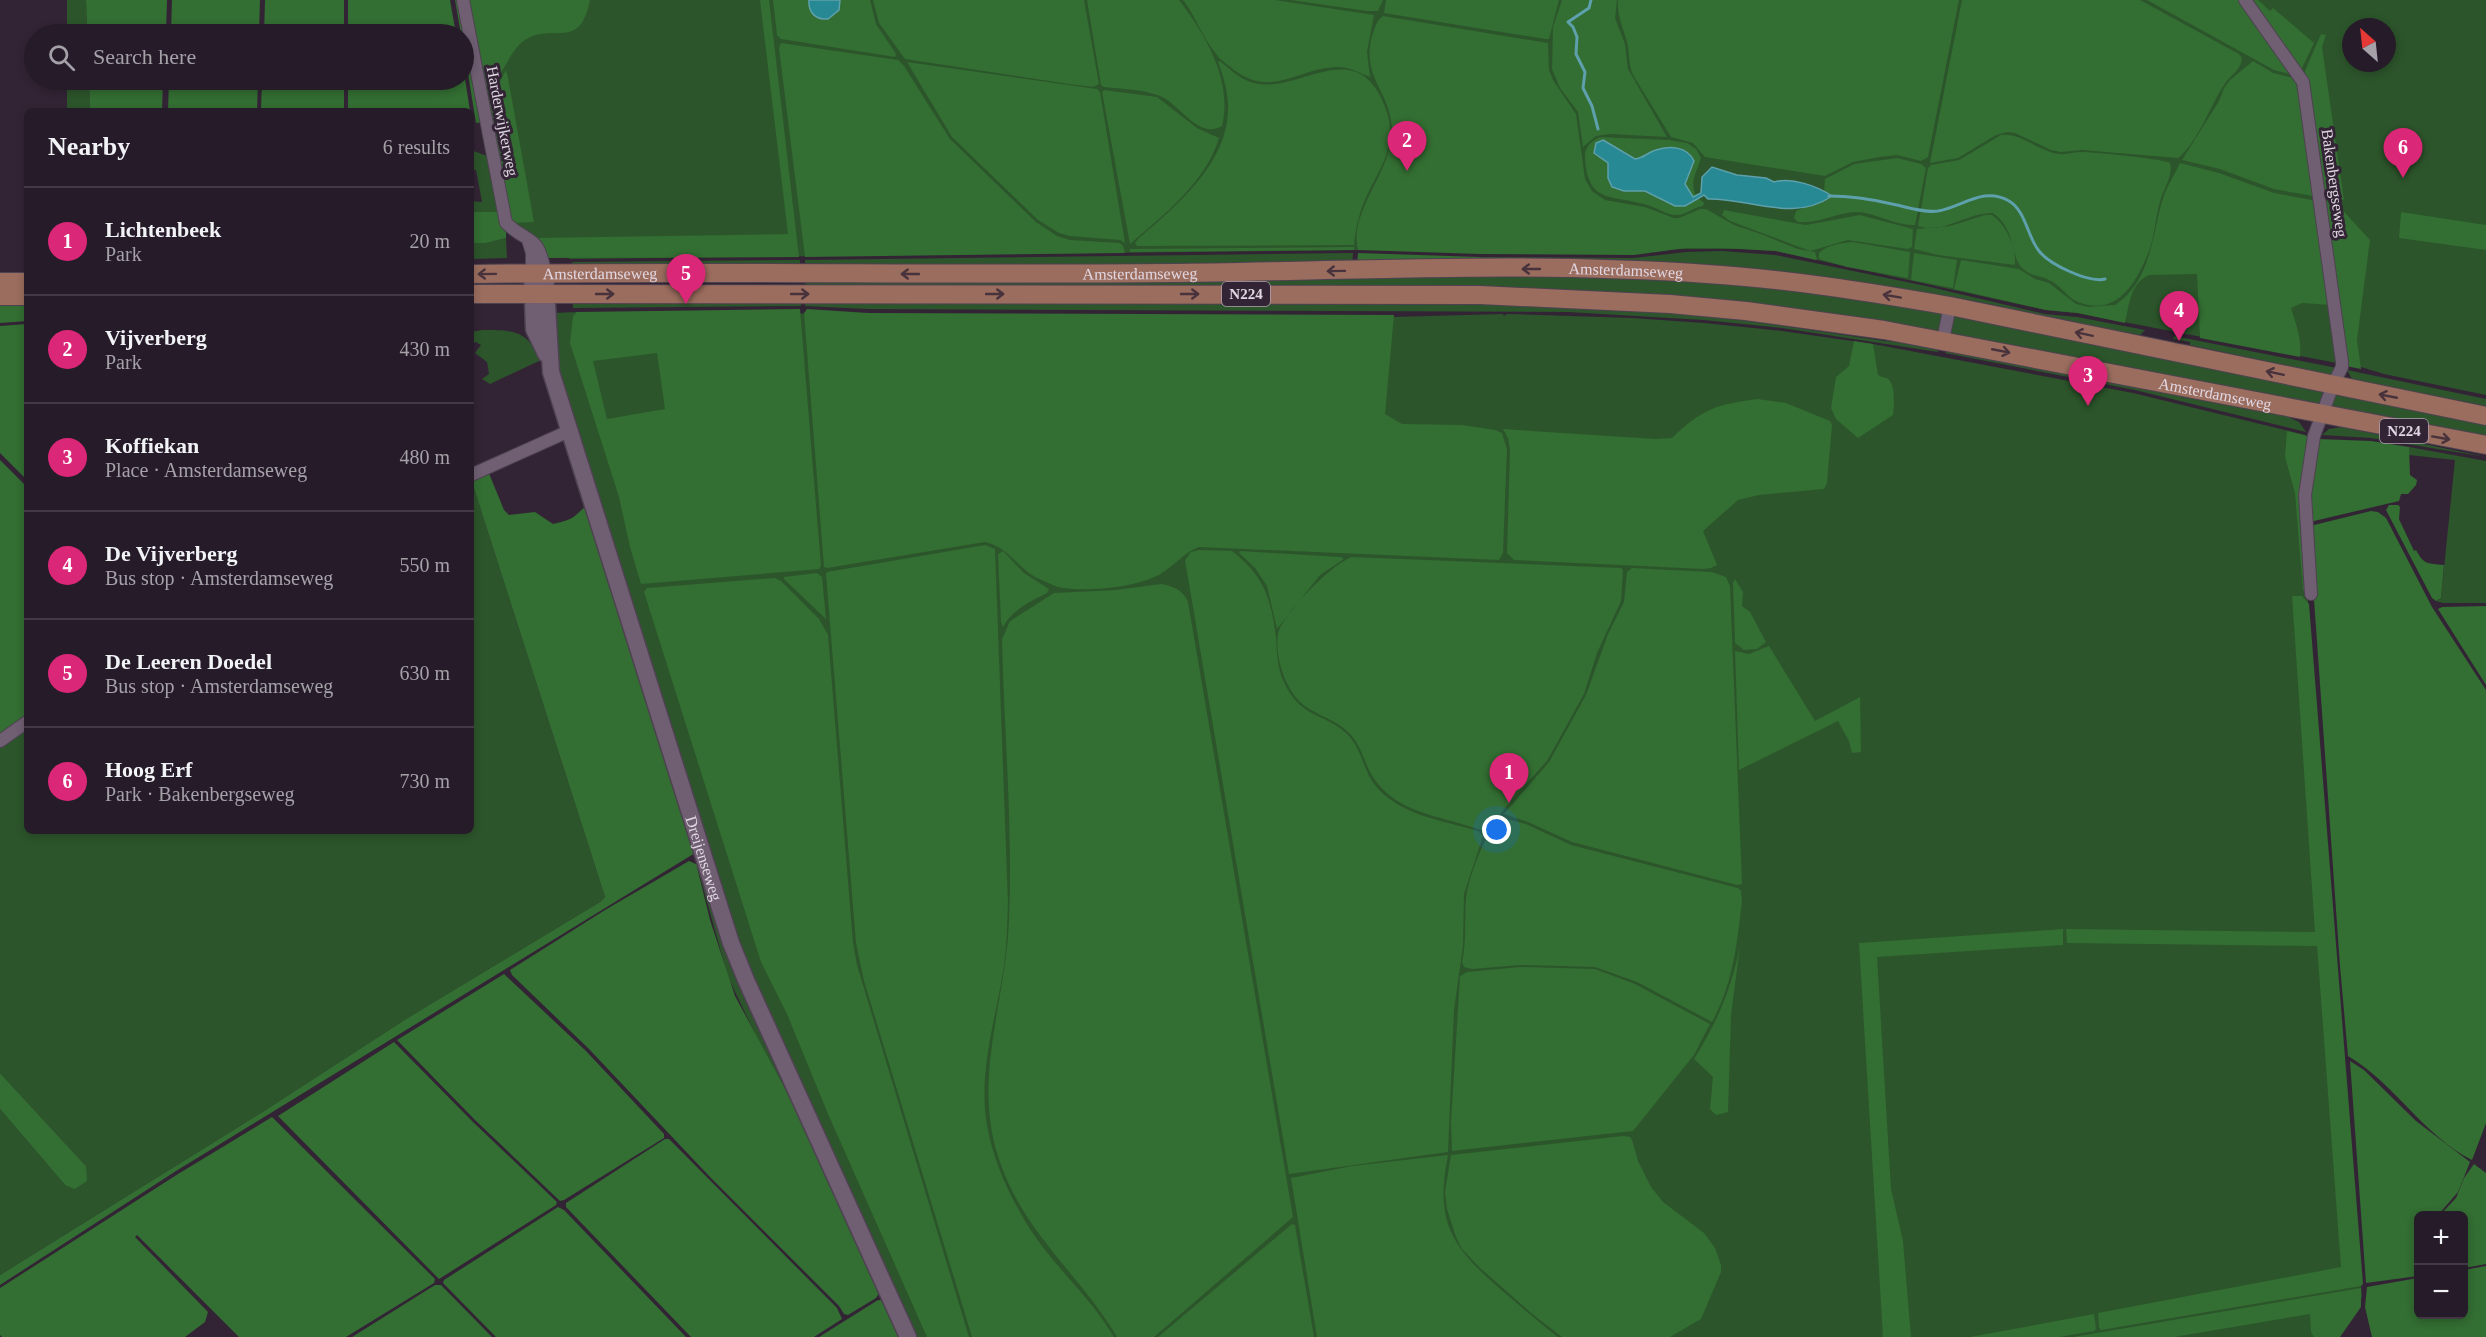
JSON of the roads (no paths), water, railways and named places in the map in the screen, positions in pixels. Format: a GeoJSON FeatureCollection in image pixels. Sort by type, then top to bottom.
{"type":"FeatureCollection","features":[{"type":"Feature","properties":{"kind":"main road","name":"Amsterdamseweg"},"geometry":{"type":"LineString","coordinates":[[474,274],[538,272],[979,275],[1491,269],[1634,270],[1788,281],[1869,292],[1950,306],[2486,416]]}},
{"type":"Feature","properties":{"kind":"main road","name":"Dreijenseweg"},"geometry":{"type":"LineString","coordinates":[[538,272],[539,294],[534,329],[550,363],[569,431],[737,960],[908,1337]]}},
{"type":"Feature","properties":{"kind":"main road"},"geometry":{"type":"LineString","coordinates":[[0,282],[24,282]]}},
{"type":"Feature","properties":{"kind":"main road","name":"Amsterdamseweg"},"geometry":{"type":"LineString","coordinates":[[474,294],[1552,296],[1746,311],[1884,330],[2486,445]]}},
{"type":"Feature","properties":{"kind":"main road"},"geometry":{"type":"LineString","coordinates":[[0,296],[24,296]]}},
{"type":"Feature","properties":{"kind":"street","name":"Harderwijkerweg"},"geometry":{"type":"LineString","coordinates":[[463,0],[468,24]]}},
{"type":"Feature","properties":{"kind":"street","name":"Bakenbergseweg"},"geometry":{"type":"LineString","coordinates":[[2245,0],[2300,75],[2305,92],[2342,362],[2314,436],[2305,495],[2311,594]]}},
{"type":"Feature","properties":{"kind":"street","name":"Harderwijkerweg"},"geometry":{"type":"LineString","coordinates":[[474,57],[506,223],[527,236],[537,246],[538,272]]}},
{"type":"Feature","properties":{"kind":"street"},"geometry":{"type":"LineString","coordinates":[[1943,340],[1950,306]]}},
{"type":"Feature","properties":{"kind":"street"},"geometry":{"type":"LineString","coordinates":[[474,474],[569,431]]}},
{"type":"Feature","properties":{"kind":"street"},"geometry":{"type":"LineString","coordinates":[[0,741],[24,724]]}},
{"type":"Feature","properties":{"kind":"water"},"geometry":{"type":"Polygon","coordinates":[[[809,0],[840,0],[839,10],[828,19],[816,17],[811,12],[809,0]]]}},
{"type":"Feature","properties":{"kind":"water"},"geometry":{"type":"Polygon","coordinates":[[[1603,140],[1635,159],[1661,148],[1678,148],[1688,153],[1694,161],[1685,184],[1693,197],[1701,193],[1702,177],[1712,167],[1737,175],[1766,178],[1774,182],[1804,183],[1832,196],[1817,204],[1787,209],[1708,199],[1704,195],[1685,206],[1675,206],[1645,191],[1624,191],[1612,187],[1608,178],[1608,163],[1594,153],[1596,143],[1603,140]]]}},
{"type":"Feature","properties":{"kind":"waterway"},"geometry":{"type":"LineString","coordinates":[[1591,0],[1589,8],[1568,22],[1577,37],[1576,54],[1585,72],[1583,88],[1592,106],[1598,129]]}},
{"type":"Feature","properties":{"kind":"waterway"},"geometry":{"type":"LineString","coordinates":[[1829,196],[1869,199],[1932,211],[1947,209],[1982,197],[2000,197],[2015,205],[2035,245],[2044,256],[2060,267],[2080,276],[2098,280],[2105,279]]}},
{"type":"Feature","properties":{"kind":"place","name":"Vijverberg"},"geometry":{"type":"Point","coordinates":[1407,171]}},
{"type":"Feature","properties":{"kind":"place","name":"Hoog Erf"},"geometry":{"type":"Point","coordinates":[2403,178]}},
{"type":"Feature","properties":{"kind":"place","name":"De Leeren Doedel"},"geometry":{"type":"Point","coordinates":[686,304]}},
{"type":"Feature","properties":{"kind":"place","name":"De Vijverberg"},"geometry":{"type":"Point","coordinates":[2179,341]}},
{"type":"Feature","properties":{"kind":"place","name":"Koffiekan"},"geometry":{"type":"Point","coordinates":[2088,406]}},
{"type":"Feature","properties":{"kind":"place","name":"Lichtenbeek"},"geometry":{"type":"Point","coordinates":[1509,803]}}]}
